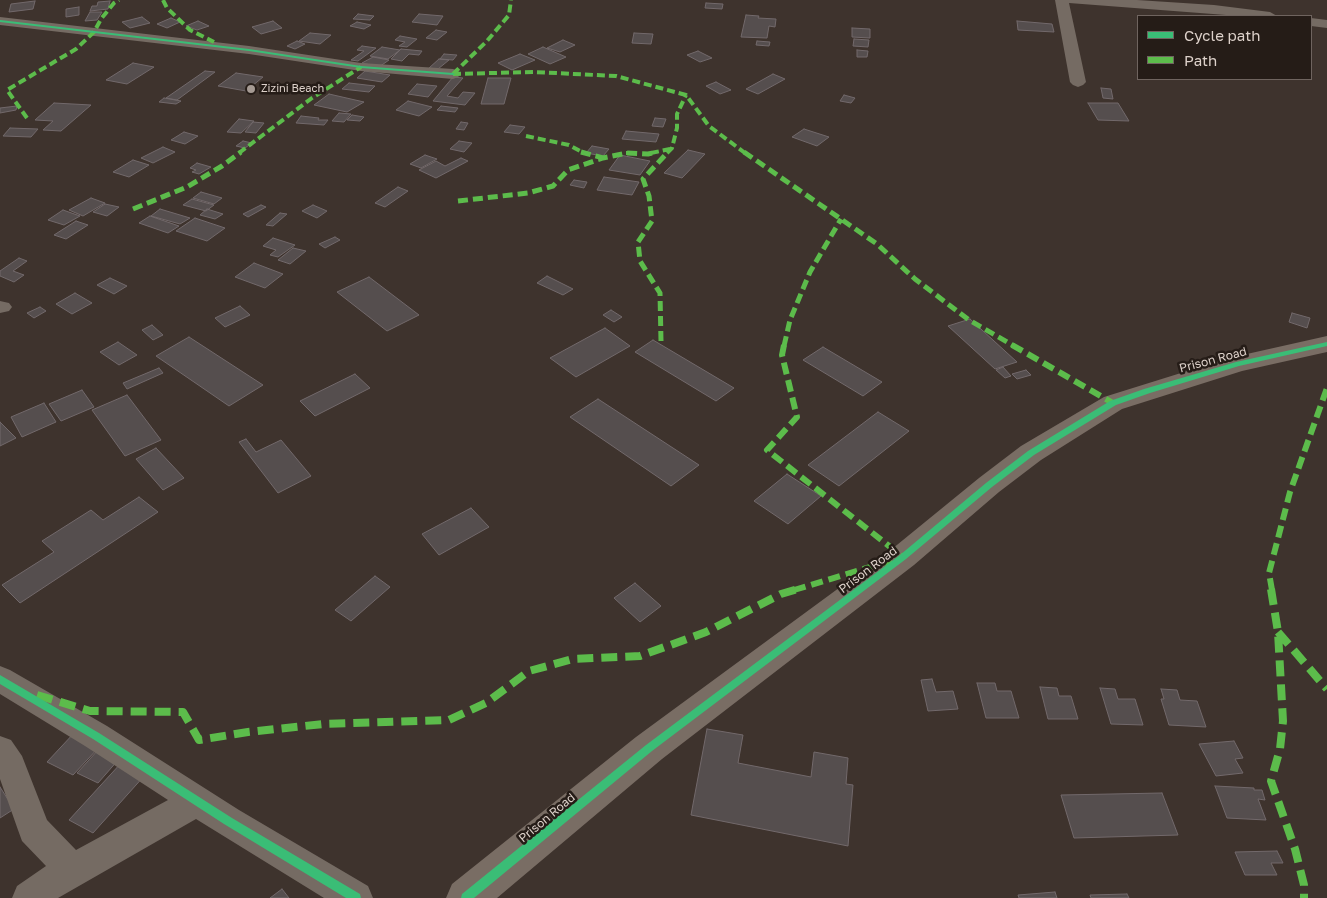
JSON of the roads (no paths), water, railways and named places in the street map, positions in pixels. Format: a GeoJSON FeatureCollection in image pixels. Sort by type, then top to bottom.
{"type":"FeatureCollection","features":[{"type":"Feature","properties":{"kind":"street"},"geometry":{"type":"LineString","coordinates":[[1062,0],[1078,82]]}},
{"type":"Feature","properties":{"kind":"street"},"geometry":{"type":"LineString","coordinates":[[1074,0],[1214,9],[1262,15]]}},
{"type":"Feature","properties":{"kind":"street"},"geometry":{"type":"LineString","coordinates":[[0,21],[249,50],[361,67],[453,74]]}},
{"type":"Feature","properties":{"kind":"street"},"geometry":{"type":"LineString","coordinates":[[1312,22],[1327,24]]}},
{"type":"Feature","properties":{"kind":"street","name":"Prison Road"},"geometry":{"type":"LineString","coordinates":[[466,898],[649,748],[903,558],[989,485],[1031,453],[1113,403],[1238,364],[1327,344]]}},
{"type":"Feature","properties":{"kind":"street"},"geometry":{"type":"LineString","coordinates":[[0,679],[96,736],[197,801],[356,898]]}},
{"type":"Feature","properties":{"kind":"street"},"geometry":{"type":"LineString","coordinates":[[0,750],[12,766],[34,830],[72,870]]}},
{"type":"Feature","properties":{"kind":"street"},"geometry":{"type":"LineString","coordinates":[[29,898],[72,870],[197,801]]}},
{"type":"Feature","properties":{"kind":"place","name":"Zizini Beach"},"geometry":{"type":"Point","coordinates":[251,89]}}]}
